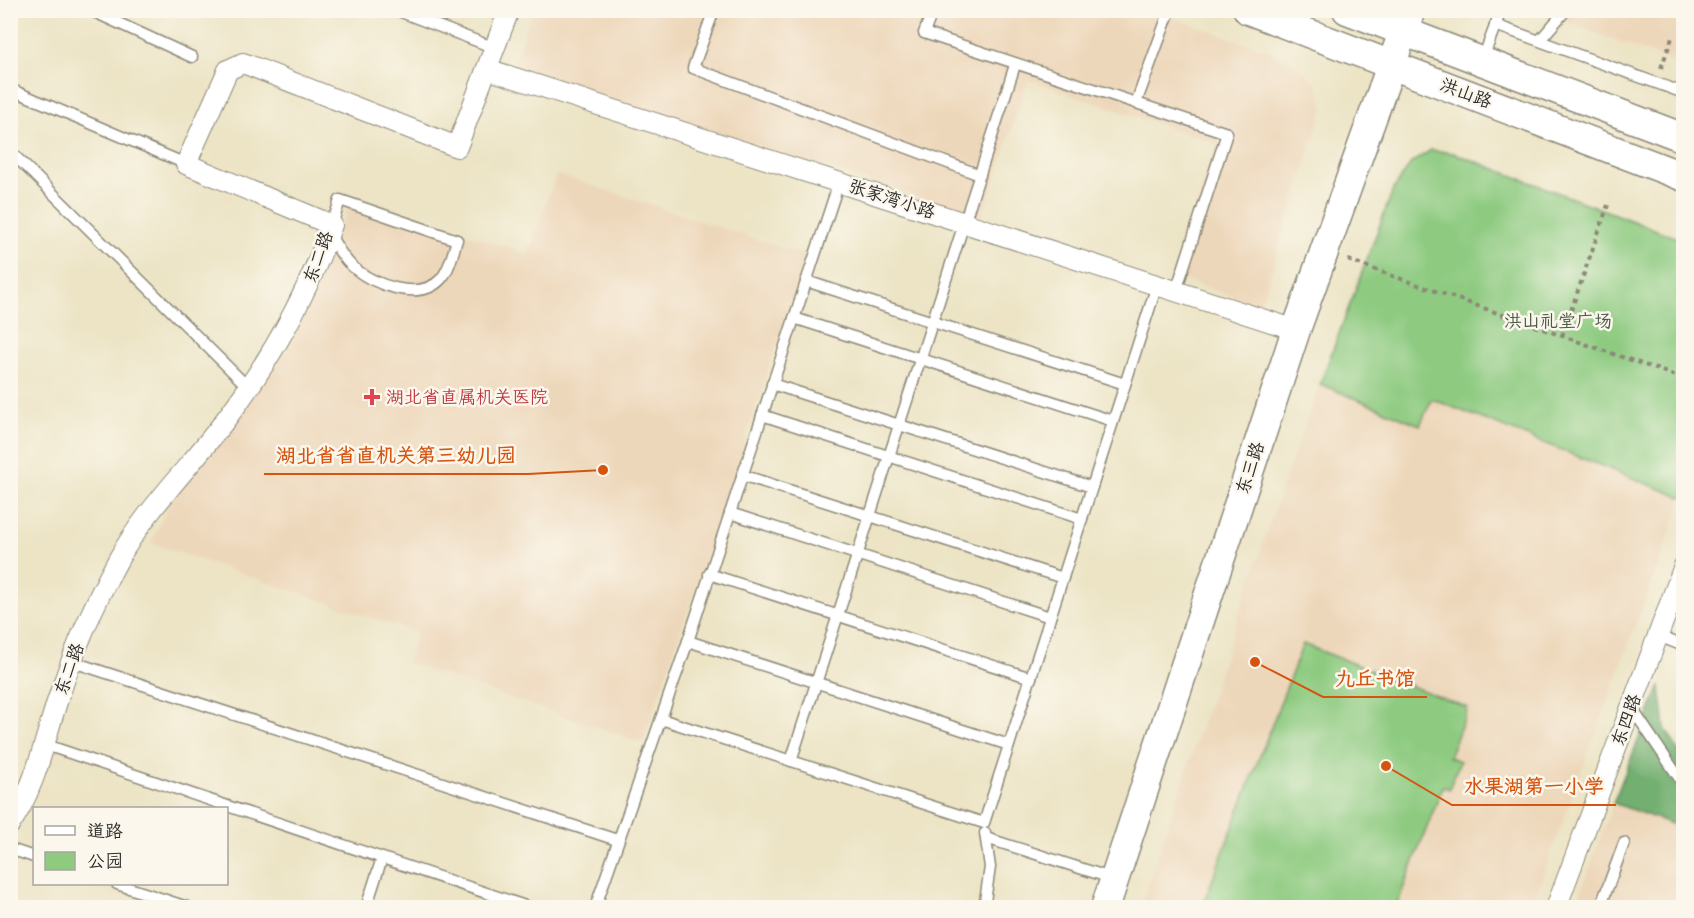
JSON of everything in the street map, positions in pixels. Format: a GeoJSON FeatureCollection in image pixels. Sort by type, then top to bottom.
{"type":"FeatureCollection","features":[{"type":"Feature","properties":{"kind":"street"},"geometry":{"type":"LineString","coordinates":[[186,164],[228,70],[243,63],[458,147],[509,10]]}},
{"type":"Feature","properties":{"kind":"street","name":"洪山路"},"geometry":{"type":"LineString","coordinates":[[1248,10],[1683,177]]}},
{"type":"Feature","properties":{"kind":"street","name":"洪山路"},"geometry":{"type":"LineString","coordinates":[[1347,10],[1407,21],[1482,62],[1683,138]]}},
{"type":"Feature","properties":{"kind":"street","name":"东三路"},"geometry":{"type":"LineString","coordinates":[[1104,908],[1296,330],[1407,21]]}},
{"type":"Feature","properties":{"kind":"street","name":"张家湾小路"},"geometry":{"type":"LineString","coordinates":[[487,69],[1296,330]]}},
{"type":"Feature","properties":{"kind":"street","name":"东二路"},"geometry":{"type":"LineString","coordinates":[[10,824],[24,802],[70,662],[104,585],[135,533],[249,388],[303,297],[331,229],[186,164]]}},
{"type":"Feature","properties":{"kind":"street","name":"东四路"},"geometry":{"type":"LineString","coordinates":[[1556,908],[1683,566]]}},
{"type":"Feature","properties":{"kind":"lane"},"geometry":{"type":"LineString","coordinates":[[90,10],[192,57]]}},
{"type":"Feature","properties":{"kind":"lane"},"geometry":{"type":"LineString","coordinates":[[396,10],[495,48]]}},
{"type":"Feature","properties":{"kind":"lane"},"geometry":{"type":"LineString","coordinates":[[714,10],[693,68],[980,175]]}},
{"type":"Feature","properties":{"kind":"lane"},"geometry":{"type":"LineString","coordinates":[[933,10],[924,33],[1227,133],[1176,291]]}},
{"type":"Feature","properties":{"kind":"lane"},"geometry":{"type":"LineString","coordinates":[[1136,104],[1170,10]]}},
{"type":"Feature","properties":{"kind":"lane"},"geometry":{"type":"LineString","coordinates":[[1482,62],[1501,10]]}},
{"type":"Feature","properties":{"kind":"lane"},"geometry":{"type":"LineString","coordinates":[[1540,40],[1566,10]]}},
{"type":"Feature","properties":{"kind":"lane"},"geometry":{"type":"LineString","coordinates":[[1495,25],[1683,93]]}},
{"type":"Feature","properties":{"kind":"lane"},"geometry":{"type":"LineString","coordinates":[[791,761],[1015,64]]}},
{"type":"Feature","properties":{"kind":"lane"},"geometry":{"type":"LineString","coordinates":[[10,89],[186,164]]}},
{"type":"Feature","properties":{"kind":"lane"},"geometry":{"type":"LineString","coordinates":[[10,151],[249,388]]}},
{"type":"Feature","properties":{"kind":"lane"},"geometry":{"type":"LineString","coordinates":[[595,908],[688,641],[839,182]]}},
{"type":"Feature","properties":{"kind":"lane"},"geometry":{"type":"LineString","coordinates":[[340,200],[456,240],[441,279],[424,289],[413,290],[394,287],[364,275],[344,258],[331,229],[340,200]]}},
{"type":"Feature","properties":{"kind":"lane"},"geometry":{"type":"LineString","coordinates":[[806,280],[1125,384]]}},
{"type":"Feature","properties":{"kind":"lane"},"geometry":{"type":"LineString","coordinates":[[984,908],[990,867],[984,824],[1157,285]]}},
{"type":"Feature","properties":{"kind":"lane"},"geometry":{"type":"LineString","coordinates":[[794,318],[1113,421]]}},
{"type":"Feature","properties":{"kind":"lane"},"geometry":{"type":"LineString","coordinates":[[772,384],[1092,487]]}},
{"type":"Feature","properties":{"kind":"lane"},"geometry":{"type":"LineString","coordinates":[[762,415],[1082,519]]}},
{"type":"Feature","properties":{"kind":"lane"},"geometry":{"type":"LineString","coordinates":[[742,475],[1063,578]]}},
{"type":"Feature","properties":{"kind":"lane"},"geometry":{"type":"LineString","coordinates":[[730,513],[1050,616]]}},
{"type":"Feature","properties":{"kind":"lane"},"geometry":{"type":"LineString","coordinates":[[709,574],[1031,678]]}},
{"type":"Feature","properties":{"kind":"lane"},"geometry":{"type":"LineString","coordinates":[[1658,636],[1683,646]]}},
{"type":"Feature","properties":{"kind":"lane"},"geometry":{"type":"LineString","coordinates":[[688,641],[1009,745]]}},
{"type":"Feature","properties":{"kind":"lane"},"geometry":{"type":"LineString","coordinates":[[70,662],[617,840]]}},
{"type":"Feature","properties":{"kind":"lane"},"geometry":{"type":"LineString","coordinates":[[1631,707],[1683,785]]}},
{"type":"Feature","properties":{"kind":"lane"},"geometry":{"type":"LineString","coordinates":[[661,719],[984,824]]}},
{"type":"Feature","properties":{"kind":"lane"},"geometry":{"type":"LineString","coordinates":[[43,744],[531,908]]}},
{"type":"Feature","properties":{"kind":"lane"},"geometry":{"type":"LineString","coordinates":[[986,838],[1114,879]]}},
{"type":"Feature","properties":{"kind":"lane"},"geometry":{"type":"LineString","coordinates":[[1600,908],[1624,843]]}},
{"type":"Feature","properties":{"kind":"lane"},"geometry":{"type":"LineString","coordinates":[[10,849],[33,856]]}},
{"type":"Feature","properties":{"kind":"lane"},"geometry":{"type":"LineString","coordinates":[[366,908],[382,858]]}},
{"type":"Feature","properties":{"kind":"lane"},"geometry":{"type":"LineString","coordinates":[[120,885],[190,908]]}},
{"type":"Feature","properties":{"kind":"path"},"geometry":{"type":"LineString","coordinates":[[1656,83],[1672,38]]}},
{"type":"Feature","properties":{"kind":"path"},"geometry":{"type":"LineString","coordinates":[[1562,336],[1608,205]]}},
{"type":"Feature","properties":{"kind":"path"},"geometry":{"type":"LineString","coordinates":[[1324,251],[1683,379]]}},
{"type":"Feature","properties":{"kind":"shaded area"},"geometry":{"type":"Polygon","coordinates":[[[1152,10],[1271,52],[1299,67],[1315,82],[1322,97],[1323,110],[1260,306],[1173,276],[1217,144],[1028,80],[982,217],[512,67],[532,11],[1152,10]]]}},
{"type":"Feature","properties":{"kind":"shaded area"},"geometry":{"type":"Polygon","coordinates":[[[1535,11],[1683,11],[1683,65],[1535,11]]]}},
{"type":"Feature","properties":{"kind":"shaded area"},"geometry":{"type":"Polygon","coordinates":[[[556,174],[807,256],[643,743],[407,663],[417,633],[151,543],[170,502],[273,365],[305,313],[353,195],[528,254],[556,174]]]}},
{"type":"Feature","properties":{"kind":"shaded area"},"geometry":{"type":"Polygon","coordinates":[[[1320,384],[1420,425],[1431,399],[1683,498],[1531,907],[1140,908],[1283,484],[1320,384]]]}},
{"type":"Feature","properties":{"kind":"shaded area"},"geometry":{"type":"Polygon","coordinates":[[[1613,803],[1683,828],[1683,907],[1575,908],[1613,803]]]}},
{"type":"Feature","properties":{"kind":"green space","name":"洪山礼堂广场"},"geometry":{"type":"Polygon","coordinates":[[[1431,150],[1453,153],[1683,240],[1683,498],[1432,399],[1420,425],[1320,384],[1393,190],[1411,163],[1431,150]]]}},
{"type":"Feature","properties":{"kind":"green space"},"geometry":{"type":"Polygon","coordinates":[[[1303,644],[1468,708],[1449,757],[1460,761],[1449,789],[1443,786],[1396,907],[1202,907],[1303,644]]]}},
{"type":"Feature","properties":{"kind":"green space"},"geometry":{"type":"Polygon","coordinates":[[[1660,686],[1665,728],[1683,758],[1683,828],[1613,803],[1660,686]]]}},
{"type":"Feature","properties":{"kind":"place","name":"湖北省直属机关医院"},"geometry":{"type":"Point","coordinates":[372,397]}},
{"type":"Feature","properties":{"kind":"place","name":"湖北省省直机关第三幼儿园"},"geometry":{"type":"Point","coordinates":[603,470]}},
{"type":"Feature","properties":{"kind":"place","name":"九丘书馆"},"geometry":{"type":"Point","coordinates":[1255,662]}},
{"type":"Feature","properties":{"kind":"place","name":"水果湖第一小学"},"geometry":{"type":"Point","coordinates":[1386,766]}}]}
